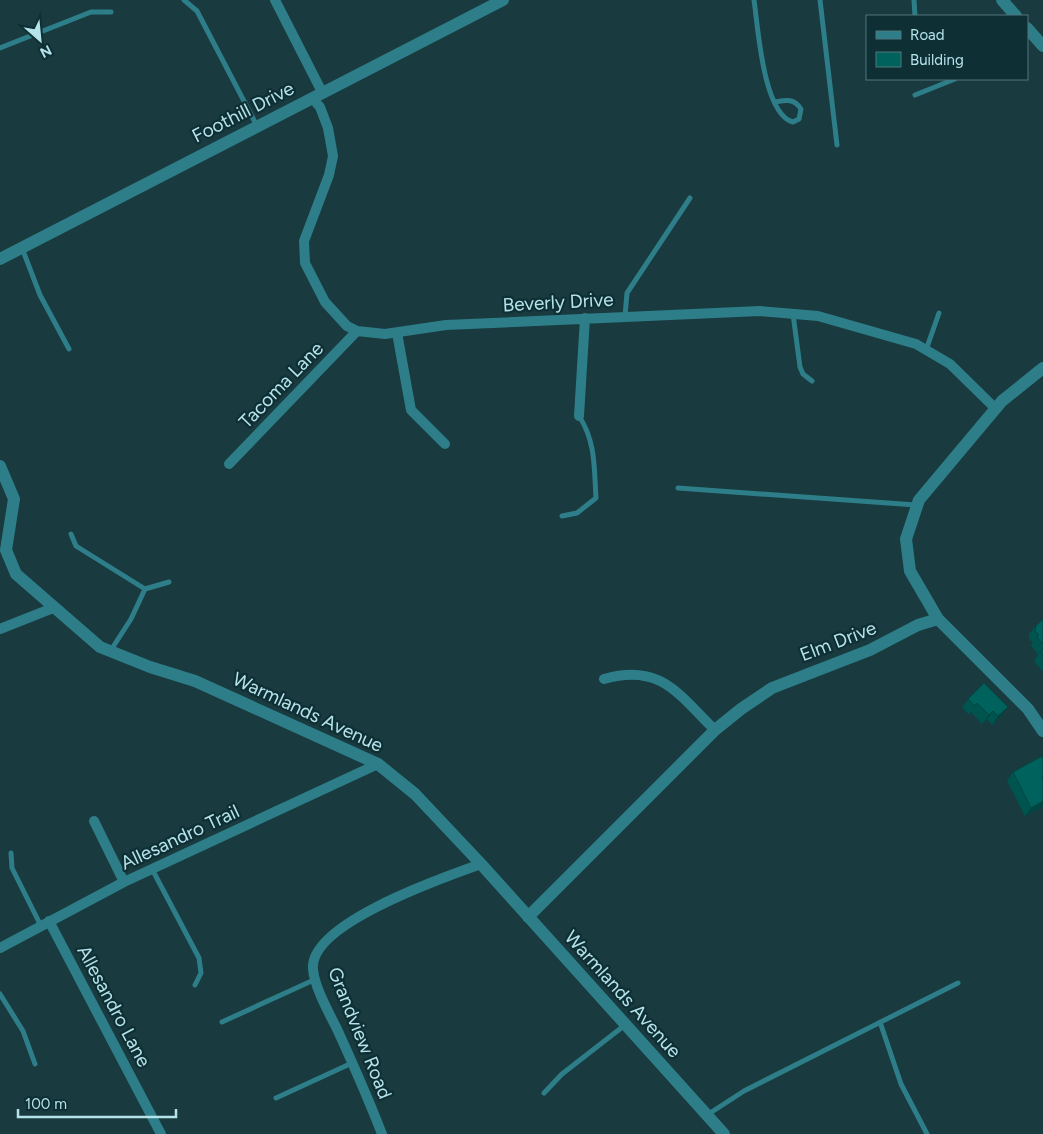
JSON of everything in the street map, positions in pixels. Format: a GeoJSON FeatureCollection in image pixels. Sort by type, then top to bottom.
{"type":"FeatureCollection","features":[{"type":"Feature","properties":{"kind":"street"},"geometry":{"type":"LineString","coordinates":[[275,0],[317,95],[328,128],[334,156],[329,175],[304,242],[305,263],[325,302],[347,326],[357,331]]}},
{"type":"Feature","properties":{"kind":"street","name":"Foothill Drive"},"geometry":{"type":"LineString","coordinates":[[0,258],[503,0]]}},
{"type":"Feature","properties":{"kind":"street"},"geometry":{"type":"LineString","coordinates":[[1002,0],[1015,15]]}},
{"type":"Feature","properties":{"kind":"street"},"geometry":{"type":"LineString","coordinates":[[1028,29],[1043,46]]}},
{"type":"Feature","properties":{"kind":"street","name":"Beverly Drive"},"geometry":{"type":"LineString","coordinates":[[357,331],[385,334],[446,325],[760,311],[818,316],[916,344],[950,364],[996,409]]}},
{"type":"Feature","properties":{"kind":"street"},"geometry":{"type":"LineString","coordinates":[[579,416],[585,318]]}},
{"type":"Feature","properties":{"kind":"street","name":"Tacoma Lane"},"geometry":{"type":"LineString","coordinates":[[229,464],[357,331]]}},
{"type":"Feature","properties":{"kind":"street"},"geometry":{"type":"LineString","coordinates":[[396,333],[411,410],[445,444]]}},
{"type":"Feature","properties":{"kind":"street"},"geometry":{"type":"LineString","coordinates":[[1043,368],[1011,392],[916,505],[906,539],[910,570],[938,619],[1028,709],[1043,731]]}},
{"type":"Feature","properties":{"kind":"street","name":"Warmlands Avenue"},"geometry":{"type":"LineString","coordinates":[[0,466],[14,499],[6,550],[16,574],[100,647],[150,667],[195,681],[378,764],[415,794],[481,864],[724,1134]]}},
{"type":"Feature","properties":{"kind":"street"},"geometry":{"type":"LineString","coordinates":[[0,629],[53,608]]}},
{"type":"Feature","properties":{"kind":"street","name":"Elm Drive"},"geometry":{"type":"LineString","coordinates":[[528,917],[715,730],[741,709],[772,688],[870,650],[918,625],[938,619]]}},
{"type":"Feature","properties":{"kind":"street"},"geometry":{"type":"LineString","coordinates":[[604,679],[632,673],[654,677],[666,683],[715,730]]}},
{"type":"Feature","properties":{"kind":"street","name":"Allesandro Trail"},"geometry":{"type":"LineString","coordinates":[[0,948],[124,882],[378,764]]}},
{"type":"Feature","properties":{"kind":"street"},"geometry":{"type":"LineString","coordinates":[[94,821],[124,882]]}},
{"type":"Feature","properties":{"kind":"street","name":"Grandview Road"},"geometry":{"type":"LineString","coordinates":[[382,1134],[316,979],[313,968],[316,954],[323,942],[343,926],[433,881],[481,864]]}},
{"type":"Feature","properties":{"kind":"street","name":"Allesandro Lane"},"geometry":{"type":"LineString","coordinates":[[45,924],[161,1134]]}},
{"type":"Feature","properties":{"kind":"lane"},"geometry":{"type":"LineString","coordinates":[[184,0],[197,11],[257,126]]}},
{"type":"Feature","properties":{"kind":"lane"},"geometry":{"type":"LineString","coordinates":[[754,0],[768,90],[781,115],[793,122],[799,119],[801,109],[797,103],[789,100],[775,102]]}},
{"type":"Feature","properties":{"kind":"lane"},"geometry":{"type":"LineString","coordinates":[[820,0],[837,145]]}},
{"type":"Feature","properties":{"kind":"lane"},"geometry":{"type":"LineString","coordinates":[[914,0],[915,15]]}},
{"type":"Feature","properties":{"kind":"lane"},"geometry":{"type":"LineString","coordinates":[[0,48],[91,12],[111,12]]}},
{"type":"Feature","properties":{"kind":"lane"},"geometry":{"type":"LineString","coordinates":[[915,95],[952,80]]}},
{"type":"Feature","properties":{"kind":"lane"},"geometry":{"type":"LineString","coordinates":[[626,316],[627,293],[690,198]]}},
{"type":"Feature","properties":{"kind":"lane"},"geometry":{"type":"LineString","coordinates":[[22,247],[44,303],[69,349]]}},
{"type":"Feature","properties":{"kind":"lane"},"geometry":{"type":"LineString","coordinates":[[793,314],[800,367],[803,374],[812,381]]}},
{"type":"Feature","properties":{"kind":"lane"},"geometry":{"type":"LineString","coordinates":[[926,350],[939,314]]}},
{"type":"Feature","properties":{"kind":"lane"},"geometry":{"type":"LineString","coordinates":[[562,516],[576,513],[596,498],[589,432],[579,416]]}},
{"type":"Feature","properties":{"kind":"lane"},"geometry":{"type":"LineString","coordinates":[[678,488],[916,505]]}},
{"type":"Feature","properties":{"kind":"lane"},"geometry":{"type":"LineString","coordinates":[[71,534],[76,546],[144,589],[169,582]]}},
{"type":"Feature","properties":{"kind":"lane"},"geometry":{"type":"LineString","coordinates":[[110,651],[131,619],[144,589]]}},
{"type":"Feature","properties":{"kind":"lane"},"geometry":{"type":"LineString","coordinates":[[12,853],[12,868],[45,924]]}},
{"type":"Feature","properties":{"kind":"lane"},"geometry":{"type":"LineString","coordinates":[[152,869],[199,958],[201,973],[195,985]]}},
{"type":"Feature","properties":{"kind":"lane"},"geometry":{"type":"LineString","coordinates":[[222,1022],[316,979]]}},
{"type":"Feature","properties":{"kind":"lane"},"geometry":{"type":"LineString","coordinates":[[706,1115],[744,1091],[958,983]]}},
{"type":"Feature","properties":{"kind":"lane"},"geometry":{"type":"LineString","coordinates":[[0,994],[23,1031],[36,1064]]}},
{"type":"Feature","properties":{"kind":"lane"},"geometry":{"type":"LineString","coordinates":[[880,1022],[901,1084],[927,1134]]}},
{"type":"Feature","properties":{"kind":"lane"},"geometry":{"type":"LineString","coordinates":[[544,1093],[562,1074],[625,1024]]}},
{"type":"Feature","properties":{"kind":"lane"},"geometry":{"type":"LineString","coordinates":[[276,1098],[352,1063]]}},
{"type":"Feature","properties":{"kind":"building"},"geometry":{"type":"Polygon","coordinates":[[[1043,619],[1043,644],[1035,631],[1036,626],[1043,619]]]}},
{"type":"Feature","properties":{"kind":"building"},"geometry":{"type":"Polygon","coordinates":[[[984,683],[1008,707],[998,716],[993,711],[989,715],[977,703],[975,706],[968,699],[984,683]]]}},
{"type":"Feature","properties":{"kind":"building"},"geometry":{"type":"Polygon","coordinates":[[[1042,756],[1043,801],[1031,808],[1013,772],[1042,756]]]}}]}
